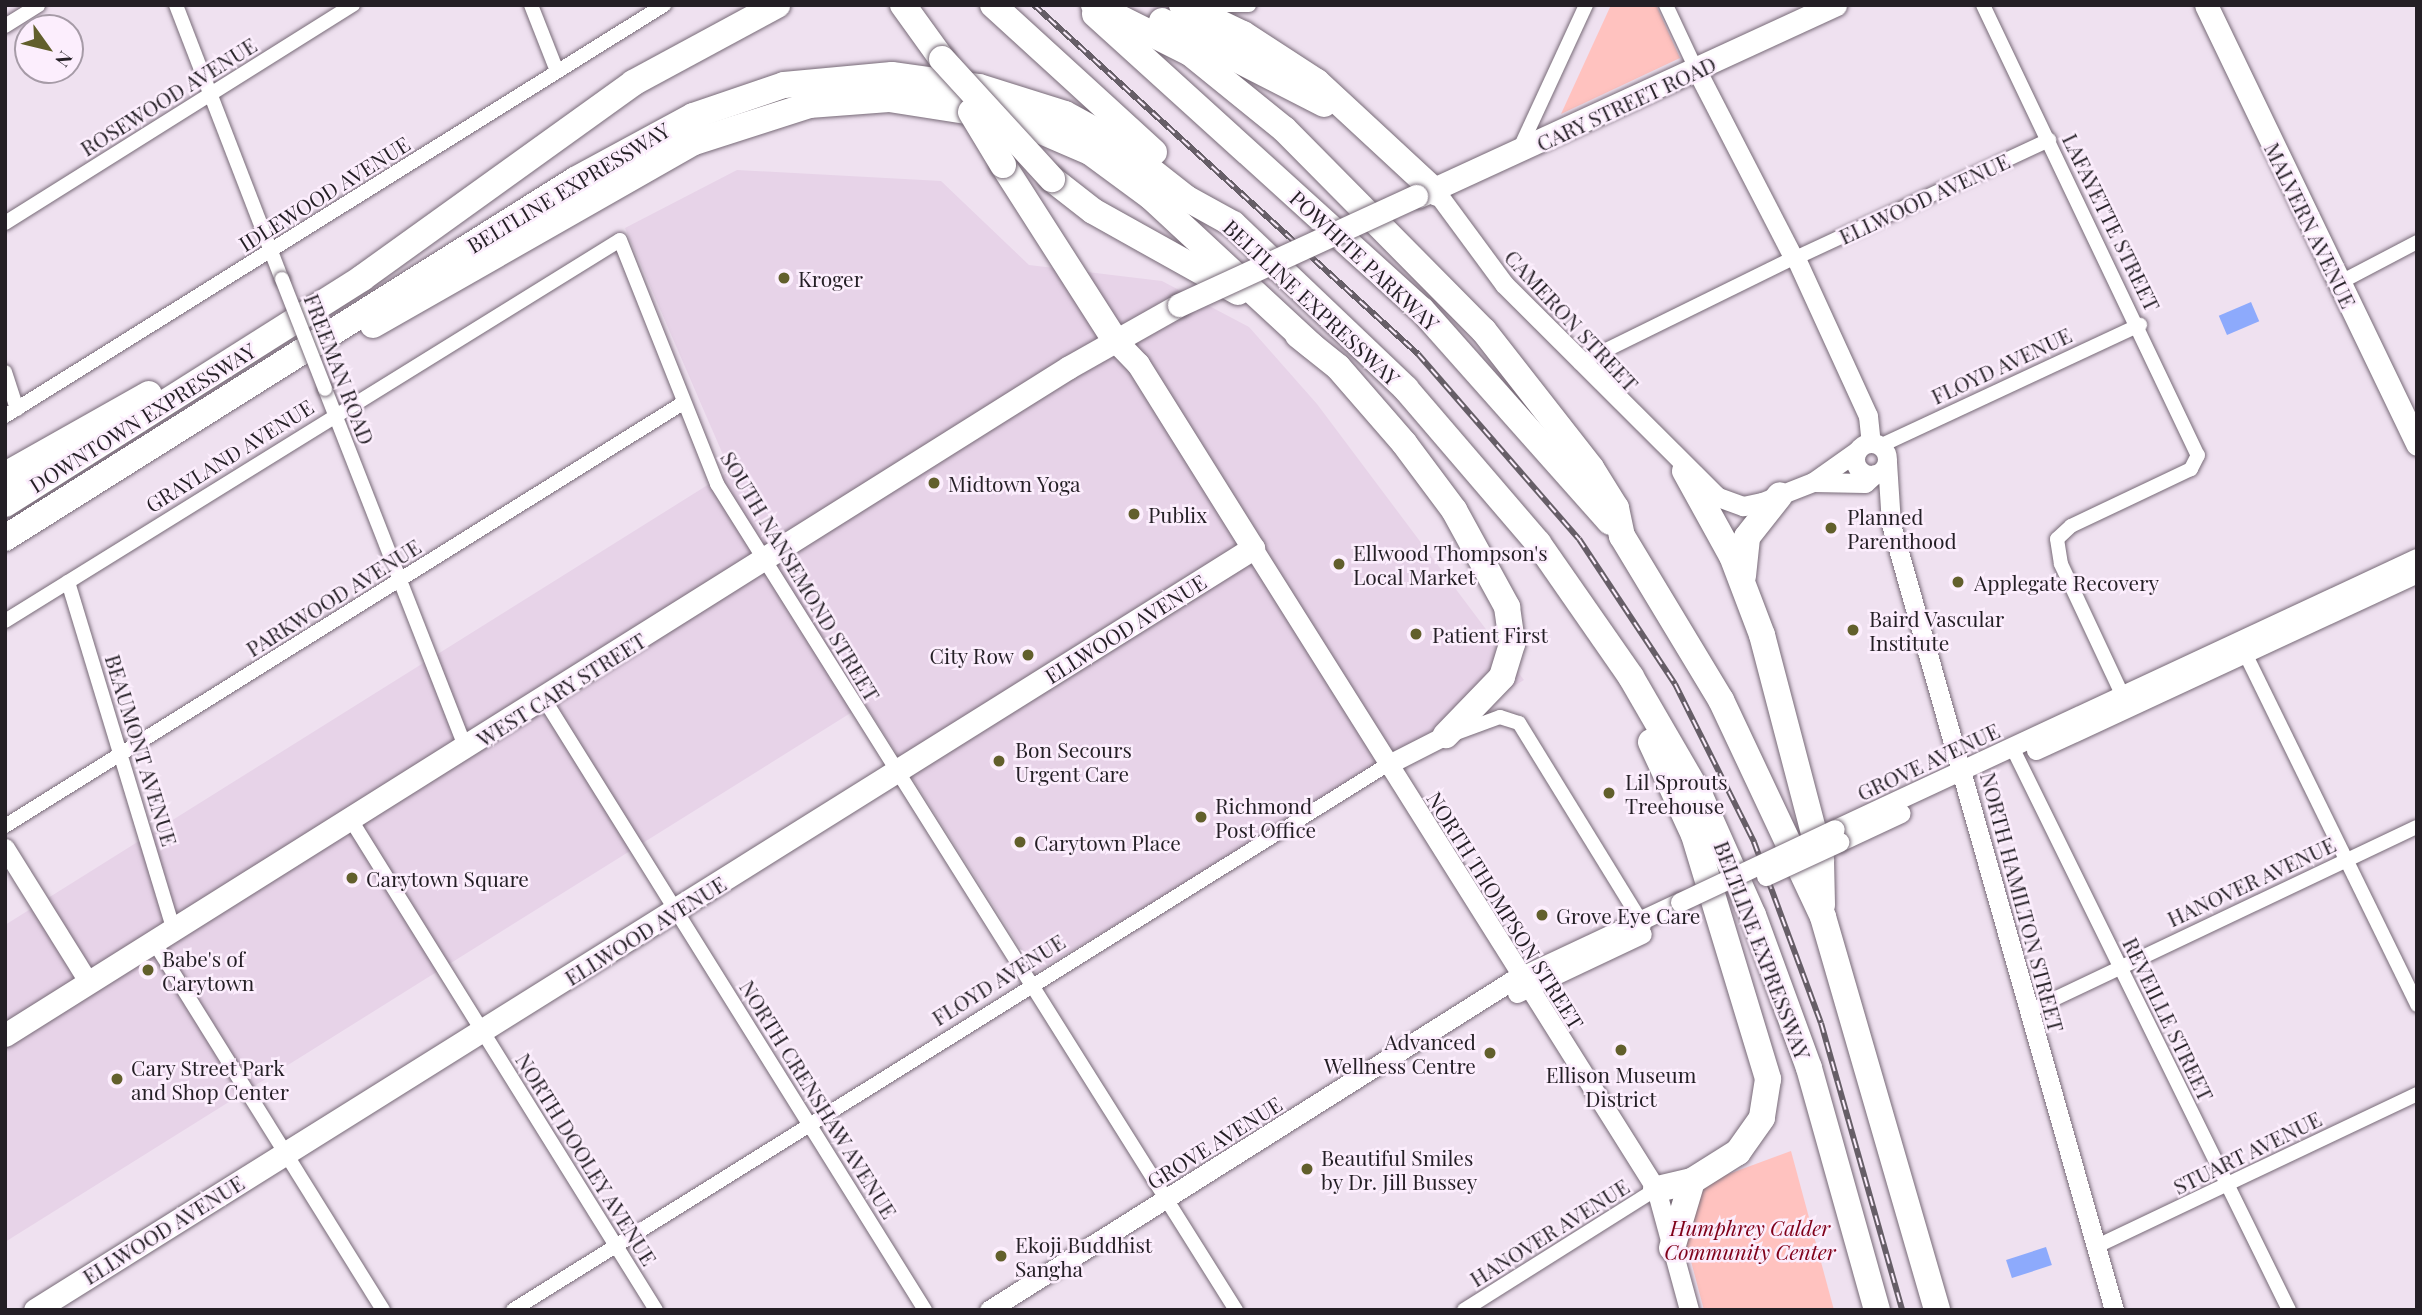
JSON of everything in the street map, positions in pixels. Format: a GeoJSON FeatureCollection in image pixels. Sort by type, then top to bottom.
{"type":"FeatureCollection","features":[{"type":"Feature","properties":{"kind":"highway","name":"BELTLINE EXPRESSWAY"},"geometry":{"type":"LineString","coordinates":[[279,330],[633,83],[777,5]]}},
{"type":"Feature","properties":{"kind":"highway"},"geometry":{"type":"LineString","coordinates":[[903,5],[942,59],[1003,165],[1115,340]]}},
{"type":"Feature","properties":{"kind":"highway"},"geometry":{"type":"LineString","coordinates":[[993,5],[1233,224]]}},
{"type":"Feature","properties":{"kind":"highway","name":"POWHITE PARKWAY"},"geometry":{"type":"LineString","coordinates":[[1085,5],[1423,310],[1622,536]]}},
{"type":"Feature","properties":{"kind":"highway"},"geometry":{"type":"LineString","coordinates":[[1094,5],[1180,26],[1476,321],[1591,468],[1616,508],[1622,536],[1721,700],[1823,917],[1937,1310]]}},
{"type":"Feature","properties":{"kind":"highway"},"geometry":{"type":"LineString","coordinates":[[1116,5],[1180,26],[1377,134],[1426,198]]}},
{"type":"Feature","properties":{"kind":"highway"},"geometry":{"type":"LineString","coordinates":[[942,59],[1052,180],[1093,211],[1204,270],[1311,346]]}},
{"type":"Feature","properties":{"kind":"highway","name":"BELTLINE EXPRESSWAY"},"geometry":{"type":"LineString","coordinates":[[247,386],[635,144],[724,103],[814,79],[934,79],[1036,103],[1111,139],[1186,198],[1233,224],[1461,448],[1631,677],[1700,796],[1748,902],[1809,1069],[1877,1310]]}},
{"type":"Feature","properties":{"kind":"highway"},"geometry":{"type":"LineString","coordinates":[[247,386],[277,377],[466,275],[694,142],[781,111],[860,99],[980,110],[1090,152],[1151,197],[1363,394],[1428,474],[1507,607],[1513,644],[1502,677],[1446,736]]}},
{"type":"Feature","properties":{"kind":"highway"},"geometry":{"type":"LineString","coordinates":[[5,475],[279,330]]}},
{"type":"Feature","properties":{"kind":"highway","name":"DOWNTOWN EXPRESSWAY"},"geometry":{"type":"LineString","coordinates":[[5,504],[279,330]]}},
{"type":"Feature","properties":{"kind":"highway","name":"DOWNTOWN EXPRESSWAY"},"geometry":{"type":"LineString","coordinates":[[5,538],[247,386]]}},
{"type":"Feature","properties":{"kind":"highway"},"geometry":{"type":"LineString","coordinates":[[1685,471],[1745,585],[1821,860],[1823,917]]}},
{"type":"Feature","properties":{"kind":"highway"},"geometry":{"type":"LineString","coordinates":[[1745,585],[1746,537],[1780,495]]}},
{"type":"Feature","properties":{"kind":"highway"},"geometry":{"type":"LineString","coordinates":[[1631,677],[1650,738],[1694,835],[1766,1063],[1767,1102],[1752,1136],[1723,1165],[1692,1181],[1656,1189]]}},
{"type":"Feature","properties":{"kind":"highway"},"geometry":{"type":"LineString","coordinates":[[1672,1248],[1692,1181]]}},
{"type":"Feature","properties":{"kind":"main road","name":"CARY STREET ROAD"},"geometry":{"type":"LineString","coordinates":[[1426,198],[1835,5]]}},
{"type":"Feature","properties":{"kind":"main road","name":"MALVERN AVENUE"},"geometry":{"type":"LineString","coordinates":[[2206,5],[2417,444]]}},
{"type":"Feature","properties":{"kind":"main road","name":"NORTH HAMILTON STREET"},"geometry":{"type":"LineString","coordinates":[[1696,69],[1795,258],[1868,416],[1871,461],[1887,506],[1966,776],[2114,1310]]}},
{"type":"Feature","properties":{"kind":"main road","name":"WEST CARY STREET"},"geometry":{"type":"LineString","coordinates":[[5,1035],[765,562],[1115,340],[1426,198]]}},
{"type":"Feature","properties":{"kind":"main road","name":"CAMERON STREET"},"geometry":{"type":"LineString","coordinates":[[1426,198],[1504,284],[1685,471]]}},
{"type":"Feature","properties":{"kind":"main road"},"geometry":{"type":"LineString","coordinates":[[1115,340],[1138,364],[1253,548]]}},
{"type":"Feature","properties":{"kind":"main road","name":"NORTH HAMILTON STREET"},"geometry":{"type":"LineString","coordinates":[[1871,461],[1887,506]]}},
{"type":"Feature","properties":{"kind":"main road","name":"FLOYD AVENUE"},"geometry":{"type":"LineString","coordinates":[[1685,471],[1735,505],[1780,495],[1871,461]]}},
{"type":"Feature","properties":{"kind":"main road","name":"FLOYD AVENUE"},"geometry":{"type":"LineString","coordinates":[[1813,482],[1871,461]]}},
{"type":"Feature","properties":{"kind":"main road","name":"NORTH THOMPSON STREET"},"geometry":{"type":"LineString","coordinates":[[1253,548],[1656,1189],[1689,1310]]}},
{"type":"Feature","properties":{"kind":"main road","name":"ELLWOOD AVENUE"},"geometry":{"type":"LineString","coordinates":[[35,1310],[1253,548]]}},
{"type":"Feature","properties":{"kind":"main road","name":"GROVE AVENUE"},"geometry":{"type":"LineString","coordinates":[[989,1310],[1464,1013],[1524,982],[2241,647],[2417,558]]}},
{"type":"Feature","properties":{"kind":"main road","name":"GROVE AVENUE"},"geometry":{"type":"LineString","coordinates":[[2241,647],[2417,573]]}},
{"type":"Feature","properties":{"kind":"main road","name":"FLOYD AVENUE"},"geometry":{"type":"LineString","coordinates":[[1387,765],[1446,736]]}},
{"type":"Feature","properties":{"kind":"main road"},"geometry":{"type":"LineString","coordinates":[[5,848],[89,983]]}},
{"type":"Feature","properties":{"kind":"street"},"geometry":{"type":"LineString","coordinates":[[5,26],[38,5]]}},
{"type":"Feature","properties":{"kind":"street","name":"FREEMAN ROAD"},"geometry":{"type":"LineString","coordinates":[[176,5],[466,748]]}},
{"type":"Feature","properties":{"kind":"street","name":"ROSEWOOD AVENUE"},"geometry":{"type":"LineString","coordinates":[[5,223],[353,5]]}},
{"type":"Feature","properties":{"kind":"street"},"geometry":{"type":"LineString","coordinates":[[531,5],[557,71]]}},
{"type":"Feature","properties":{"kind":"street","name":"IDLEWOOD AVENUE"},"geometry":{"type":"LineString","coordinates":[[11,413],[664,5]]}},
{"type":"Feature","properties":{"kind":"street"},"geometry":{"type":"LineString","coordinates":[[1218,5],[1249,5]]}},
{"type":"Feature","properties":{"kind":"street"},"geometry":{"type":"LineString","coordinates":[[1517,155],[1586,5]]}},
{"type":"Feature","properties":{"kind":"street"},"geometry":{"type":"LineString","coordinates":[[1666,5],[1696,69]]}},
{"type":"Feature","properties":{"kind":"street","name":"LAFAYETTE STREET"},"geometry":{"type":"LineString","coordinates":[[1983,5],[2140,325],[2197,459],[2178,476],[2071,526],[2057,539],[2061,564],[2125,701]]}},
{"type":"Feature","properties":{"kind":"street","name":"ELLWOOD AVENUE"},"geometry":{"type":"LineString","coordinates":[[1580,363],[1795,258],[2049,141]]}},
{"type":"Feature","properties":{"kind":"street","name":"SOUTH NANSEMOND STREET"},"geometry":{"type":"LineString","coordinates":[[620,240],[717,484],[1029,986],[1236,1310]]}},
{"type":"Feature","properties":{"kind":"street","name":"GRAYLAND AVENUE"},"geometry":{"type":"LineString","coordinates":[[5,621],[335,413],[620,240]]}},
{"type":"Feature","properties":{"kind":"street"},"geometry":{"type":"LineString","coordinates":[[2339,283],[2417,242]]}},
{"type":"Feature","properties":{"kind":"street","name":"FLOYD AVENUE"},"geometry":{"type":"LineString","coordinates":[[1871,461],[2140,325]]}},
{"type":"Feature","properties":{"kind":"street"},"geometry":{"type":"LineString","coordinates":[[5,372],[11,413]]}},
{"type":"Feature","properties":{"kind":"street","name":"PARKWOOD AVENUE"},"geometry":{"type":"LineString","coordinates":[[5,826],[684,403]]}},
{"type":"Feature","properties":{"kind":"street","name":"BEAUMONT AVENUE"},"geometry":{"type":"LineString","coordinates":[[68,582],[174,930]]}},
{"type":"Feature","properties":{"kind":"street"},"geometry":{"type":"LineString","coordinates":[[2241,647],[2343,861],[2417,1005]]}},
{"type":"Feature","properties":{"kind":"street","name":"NORTH CRENSHAW AVENUE"},"geometry":{"type":"LineString","coordinates":[[544,699],[925,1310]]}},
{"type":"Feature","properties":{"kind":"street","name":"FLOYD AVENUE"},"geometry":{"type":"LineString","coordinates":[[1446,736],[1500,717],[1518,723],[1644,926]]}},
{"type":"Feature","properties":{"kind":"street","name":"REVEILLE STREET"},"geometry":{"type":"LineString","coordinates":[[2015,753],[2289,1310]]}},
{"type":"Feature","properties":{"kind":"street","name":"FLOYD AVENUE"},"geometry":{"type":"LineString","coordinates":[[513,1310],[1387,765]]}},
{"type":"Feature","properties":{"kind":"street","name":"NORTH DOOLEY AVENUE"},"geometry":{"type":"LineString","coordinates":[[351,820],[656,1310]]}},
{"type":"Feature","properties":{"kind":"street","name":"HANOVER AVENUE"},"geometry":{"type":"LineString","coordinates":[[2029,1011],[2417,827]]}},
{"type":"Feature","properties":{"kind":"street"},"geometry":{"type":"LineString","coordinates":[[154,942],[383,1310]]}},
{"type":"Feature","properties":{"kind":"street","name":"STUART AVENUE"},"geometry":{"type":"LineString","coordinates":[[2095,1247],[2417,1094]]}},
{"type":"Feature","properties":{"kind":"street","name":"HANOVER AVENUE"},"geometry":{"type":"LineString","coordinates":[[1464,1310],[1656,1189]]}},
{"type":"Feature","properties":{"kind":"shaded area"},"geometry":{"type":"Polygon","coordinates":[[[737,170],[941,181],[1029,265],[1162,281],[1249,327],[1317,404],[1524,680],[1036,972],[865,704],[5,1242],[5,925],[730,471],[625,228],[737,170]]]}},
{"type":"Feature","properties":{"kind":"green space"},"geometry":{"type":"Polygon","coordinates":[[[1611,5],[1656,5],[1680,58],[1561,114],[1611,5]]]}},
{"type":"Feature","properties":{"kind":"green space","name":"Humphrey Calder Community Center"},"geometry":{"type":"Polygon","coordinates":[[[1791,1151],[1834,1310],[1704,1310],[1684,1235],[1687,1216],[1707,1182],[1791,1151]]]}},
{"type":"Feature","properties":{"kind":"water"},"geometry":{"type":"Polygon","coordinates":[[[2251,302],[2259,321],[2227,335],[2219,316],[2251,302]]]}},
{"type":"Feature","properties":{"kind":"water"},"geometry":{"type":"Polygon","coordinates":[[[2046,1247],[2052,1265],[2012,1278],[2006,1260],[2046,1247]]]}},
{"type":"Feature","properties":{"kind":"railway"},"geometry":{"type":"LineString","coordinates":[[1034,5],[1418,354],[1579,539],[1675,684],[1754,842],[1821,1023],[1902,1310]]}},
{"type":"Feature","properties":{"kind":"place","name":"Kroger"},"geometry":{"type":"Point","coordinates":[784,278]}},
{"type":"Feature","properties":{"kind":"place","name":"Midtown Yoga"},"geometry":{"type":"Point","coordinates":[934,483]}},
{"type":"Feature","properties":{"kind":"place","name":"Publix"},"geometry":{"type":"Point","coordinates":[1134,514]}},
{"type":"Feature","properties":{"kind":"place","name":"Planned Parenthood"},"geometry":{"type":"Point","coordinates":[1831,528]}},
{"type":"Feature","properties":{"kind":"place","name":"Ellwood Thompson's Local Market"},"geometry":{"type":"Point","coordinates":[1339,564]}},
{"type":"Feature","properties":{"kind":"place","name":"Applegate Recovery"},"geometry":{"type":"Point","coordinates":[1958,582]}},
{"type":"Feature","properties":{"kind":"place","name":"Baird Vascular Institute"},"geometry":{"type":"Point","coordinates":[1853,630]}},
{"type":"Feature","properties":{"kind":"place","name":"Patient First"},"geometry":{"type":"Point","coordinates":[1416,634]}},
{"type":"Feature","properties":{"kind":"place","name":"City Row"},"geometry":{"type":"Point","coordinates":[1028,655]}},
{"type":"Feature","properties":{"kind":"place","name":"Bon Secours Urgent Care"},"geometry":{"type":"Point","coordinates":[999,761]}},
{"type":"Feature","properties":{"kind":"place","name":"Lil Sprouts Treehouse"},"geometry":{"type":"Point","coordinates":[1609,793]}},
{"type":"Feature","properties":{"kind":"place","name":"Richmond Post Office"},"geometry":{"type":"Point","coordinates":[1201,817]}},
{"type":"Feature","properties":{"kind":"place","name":"Carytown Place"},"geometry":{"type":"Point","coordinates":[1020,842]}},
{"type":"Feature","properties":{"kind":"place","name":"Carytown Square"},"geometry":{"type":"Point","coordinates":[352,878]}},
{"type":"Feature","properties":{"kind":"place","name":"Grove Eye Care"},"geometry":{"type":"Point","coordinates":[1542,915]}},
{"type":"Feature","properties":{"kind":"place","name":"Babe's of Carytown"},"geometry":{"type":"Point","coordinates":[148,970]}},
{"type":"Feature","properties":{"kind":"place","name":"Ellison Museum District"},"geometry":{"type":"Point","coordinates":[1621,1050]}},
{"type":"Feature","properties":{"kind":"place","name":"Advanced Wellness Centre"},"geometry":{"type":"Point","coordinates":[1490,1053]}},
{"type":"Feature","properties":{"kind":"place","name":"Cary Street Park and Shop Center"},"geometry":{"type":"Point","coordinates":[117,1079]}},
{"type":"Feature","properties":{"kind":"place","name":"Beautiful Smiles by Dr. Jill Bussey"},"geometry":{"type":"Point","coordinates":[1307,1169]}},
{"type":"Feature","properties":{"kind":"place","name":"Ekoji Buddhist Sangha"},"geometry":{"type":"Point","coordinates":[1001,1256]}}]}
